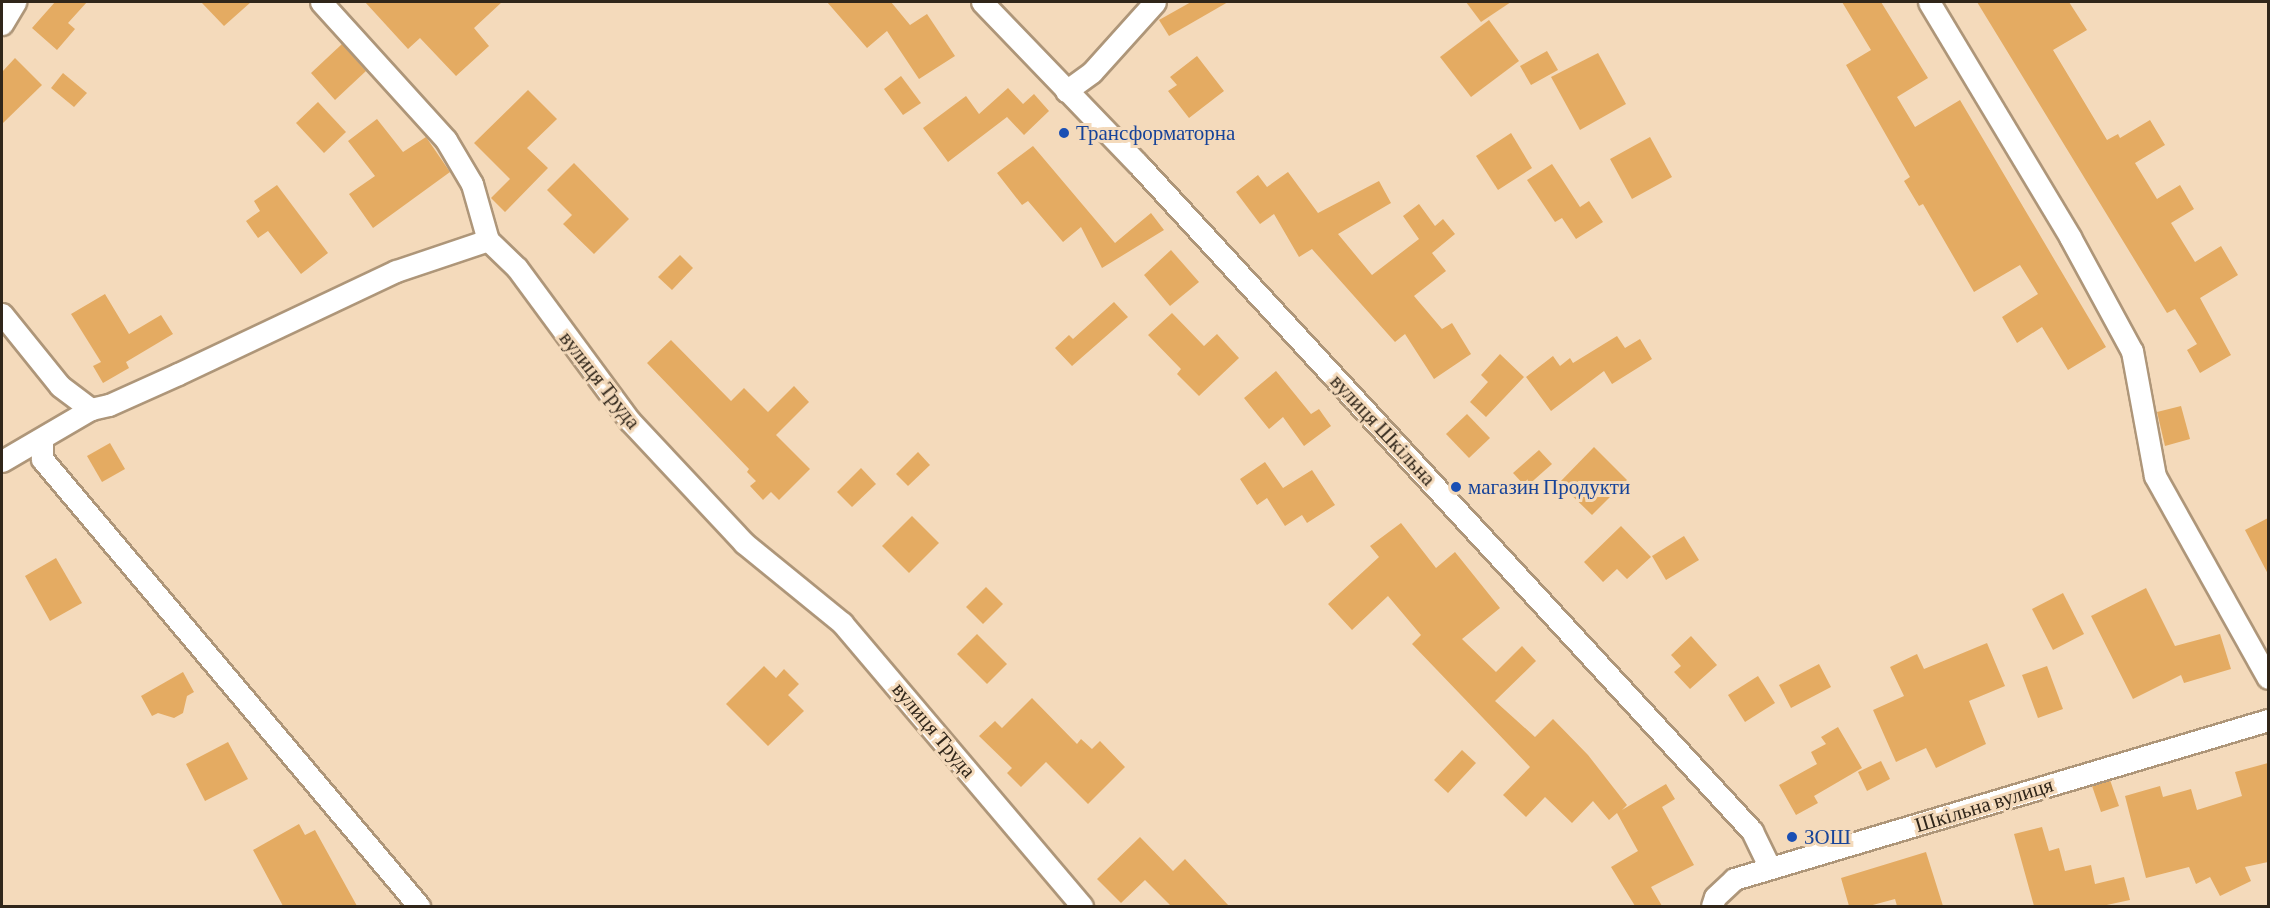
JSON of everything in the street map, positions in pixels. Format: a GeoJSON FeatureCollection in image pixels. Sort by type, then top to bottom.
{"type":"FeatureCollection","features":[{"type":"Feature","properties":{"kind":"street"},"geometry":{"type":"LineString","coordinates":[[2,24],[15,2]]}},
{"type":"Feature","properties":{"kind":"street"},"geometry":{"type":"LineString","coordinates":[[2,461],[42,440],[91,408],[109,405],[396,271],[488,240],[472,184],[446,140],[321,2]]}},
{"type":"Feature","properties":{"kind":"street","name":"вулиця Шкільна"},"geometry":{"type":"LineString","coordinates":[[982,2],[1138,164],[1744,822],[1770,868]]}},
{"type":"Feature","properties":{"kind":"street"},"geometry":{"type":"LineString","coordinates":[[1066,91],[1092,72],[1155,2]]}},
{"type":"Feature","properties":{"kind":"street"},"geometry":{"type":"LineString","coordinates":[[1929,2],[2070,237],[2132,351],[2155,476],[2268,678]]}},
{"type":"Feature","properties":{"kind":"street","name":"вулиця Труда"},"geometry":{"type":"LineString","coordinates":[[488,240],[517,268],[630,421],[744,543],[842,623],[1082,906]]}},
{"type":"Feature","properties":{"kind":"street"},"geometry":{"type":"LineString","coordinates":[[2,314],[60,386],[91,408]]}},
{"type":"Feature","properties":{"kind":"street"},"geometry":{"type":"LineString","coordinates":[[42,440],[42,459],[419,906]]}},
{"type":"Feature","properties":{"kind":"street","name":"Шкільна вулиця"},"geometry":{"type":"LineString","coordinates":[[1712,906],[1715,897],[1734,879],[2268,720]]}},
{"type":"Feature","properties":{"kind":"building"},"geometry":{"type":"Polygon","coordinates":[[[55,2],[87,2],[68,23],[75,29],[57,50],[32,28],[55,2]]]}},
{"type":"Feature","properties":{"kind":"building"},"geometry":{"type":"Polygon","coordinates":[[[201,2],[251,2],[224,26],[201,2]]]}},
{"type":"Feature","properties":{"kind":"building"},"geometry":{"type":"Polygon","coordinates":[[[365,2],[502,2],[474,28],[489,46],[456,76],[420,38],[408,49],[365,2]]]}},
{"type":"Feature","properties":{"kind":"building"},"geometry":{"type":"Polygon","coordinates":[[[827,2],[891,2],[910,25],[927,14],[955,56],[919,79],[887,31],[867,48],[827,2]]]}},
{"type":"Feature","properties":{"kind":"building"},"geometry":{"type":"Polygon","coordinates":[[[1191,2],[1228,2],[1169,36],[1159,20],[1191,2]]]}},
{"type":"Feature","properties":{"kind":"building"},"geometry":{"type":"Polygon","coordinates":[[[1466,2],[1511,2],[1481,22],[1466,2]]]}},
{"type":"Feature","properties":{"kind":"building"},"geometry":{"type":"Polygon","coordinates":[[[1842,2],[1881,2],[1928,78],[1897,97],[1915,127],[1960,100],[2106,347],[2068,370],[2042,327],[2017,343],[2002,317],[2038,294],[2020,265],[1974,292],[1923,204],[1919,206],[1904,181],[1910,177],[1846,65],[1871,50],[1842,2]]]}},
{"type":"Feature","properties":{"kind":"building"},"geometry":{"type":"Polygon","coordinates":[[[1977,2],[2069,2],[2087,30],[2053,50],[2107,140],[2118,134],[2120,138],[2150,120],[2165,145],[2135,163],[2157,199],[2180,185],[2194,209],[2171,223],[2195,262],[2221,246],[2238,275],[2200,298],[2231,355],[2200,373],[2187,350],[2197,344],[2175,309],[2167,313],[1977,2]]]}},
{"type":"Feature","properties":{"kind":"building"},"geometry":{"type":"Polygon","coordinates":[[[1489,20],[1519,61],[1471,97],[1440,57],[1489,20]]]}},
{"type":"Feature","properties":{"kind":"building"},"geometry":{"type":"Polygon","coordinates":[[[342,44],[366,71],[335,100],[311,73],[342,44]]]}},
{"type":"Feature","properties":{"kind":"building"},"geometry":{"type":"Polygon","coordinates":[[[1547,51],[1558,70],[1531,85],[1520,66],[1547,51]]]}},
{"type":"Feature","properties":{"kind":"building"},"geometry":{"type":"Polygon","coordinates":[[[1598,53],[1626,104],[1580,130],[1551,77],[1598,53]]]}},
{"type":"Feature","properties":{"kind":"building"},"geometry":{"type":"Polygon","coordinates":[[[1197,56],[1224,91],[1189,118],[1168,91],[1177,85],[1170,77],[1197,56]]]}},
{"type":"Feature","properties":{"kind":"building"},"geometry":{"type":"Polygon","coordinates":[[[15,58],[42,85],[2,124],[2,72],[15,58]]]}},
{"type":"Feature","properties":{"kind":"building"},"geometry":{"type":"Polygon","coordinates":[[[63,73],[87,93],[74,107],[51,88],[63,73]]]}},
{"type":"Feature","properties":{"kind":"building"},"geometry":{"type":"Polygon","coordinates":[[[901,76],[921,103],[903,115],[884,89],[901,76]]]}},
{"type":"Feature","properties":{"kind":"building"},"geometry":{"type":"Polygon","coordinates":[[[1008,88],[1023,104],[1034,94],[1049,111],[1024,135],[1007,117],[948,162],[923,128],[966,96],[979,114],[1008,88]]]}},
{"type":"Feature","properties":{"kind":"building"},"geometry":{"type":"Polygon","coordinates":[[[528,90],[557,119],[527,148],[548,168],[505,212],[491,198],[510,179],[474,143],[528,90]]]}},
{"type":"Feature","properties":{"kind":"building"},"geometry":{"type":"Polygon","coordinates":[[[318,102],[346,132],[324,153],[296,123],[318,102]]]}},
{"type":"Feature","properties":{"kind":"building"},"geometry":{"type":"Polygon","coordinates":[[[377,119],[403,152],[426,137],[450,172],[373,228],[349,194],[375,176],[348,141],[377,119]]]}},
{"type":"Feature","properties":{"kind":"building"},"geometry":{"type":"Polygon","coordinates":[[[1511,133],[1532,168],[1498,190],[1476,156],[1511,133]]]}},
{"type":"Feature","properties":{"kind":"building"},"geometry":{"type":"Polygon","coordinates":[[[1650,137],[1672,177],[1632,199],[1610,159],[1650,137]]]}},
{"type":"Feature","properties":{"kind":"building"},"geometry":{"type":"Polygon","coordinates":[[[1033,146],[1115,243],[1151,213],[1164,230],[1102,268],[1081,227],[1063,242],[1028,201],[1022,205],[997,173],[1033,146]]]}},
{"type":"Feature","properties":{"kind":"building"},"geometry":{"type":"Polygon","coordinates":[[[574,163],[629,219],[594,254],[563,224],[572,215],[547,190],[574,163]]]}},
{"type":"Feature","properties":{"kind":"building"},"geometry":{"type":"Polygon","coordinates":[[[1552,164],[1580,207],[1589,201],[1603,222],[1576,239],[1562,218],[1555,222],[1527,180],[1552,164]]]}},
{"type":"Feature","properties":{"kind":"building"},"geometry":{"type":"Polygon","coordinates":[[[1288,172],[1318,213],[1379,181],[1391,203],[1338,234],[1372,275],[1419,239],[1403,216],[1419,204],[1435,226],[1443,219],[1455,234],[1432,253],[1446,271],[1414,296],[1442,329],[1452,323],[1471,354],[1434,379],[1405,334],[1395,342],[1312,249],[1299,257],[1274,214],[1260,224],[1236,192],[1258,175],[1267,187],[1288,172]]]}},
{"type":"Feature","properties":{"kind":"building"},"geometry":{"type":"Polygon","coordinates":[[[277,185],[328,253],[301,274],[268,231],[258,238],[246,221],[260,211],[254,201],[277,185]]]}},
{"type":"Feature","properties":{"kind":"building"},"geometry":{"type":"Polygon","coordinates":[[[1171,250],[1199,282],[1170,306],[1144,275],[1171,250]]]}},
{"type":"Feature","properties":{"kind":"building"},"geometry":{"type":"Polygon","coordinates":[[[680,255],[693,268],[672,290],[658,277],[680,255]]]}},
{"type":"Feature","properties":{"kind":"building"},"geometry":{"type":"Polygon","coordinates":[[[105,294],[129,334],[161,315],[173,334],[126,362],[129,368],[103,383],[93,366],[101,362],[71,314],[105,294]]]}},
{"type":"Feature","properties":{"kind":"building"},"geometry":{"type":"Polygon","coordinates":[[[1114,302],[1128,317],[1072,366],[1055,348],[1069,335],[1073,339],[1114,302]]]}},
{"type":"Feature","properties":{"kind":"building"},"geometry":{"type":"Polygon","coordinates":[[[1172,313],[1204,346],[1217,334],[1239,358],[1199,396],[1177,374],[1181,369],[1148,335],[1172,313]]]}},
{"type":"Feature","properties":{"kind":"building"},"geometry":{"type":"Polygon","coordinates":[[[1617,336],[1625,348],[1640,339],[1652,359],[1612,384],[1604,371],[1551,411],[1526,377],[1553,356],[1560,366],[1570,358],[1573,363],[1617,336]]]}},
{"type":"Feature","properties":{"kind":"building"},"geometry":{"type":"Polygon","coordinates":[[[671,340],[731,401],[744,388],[768,412],[794,386],[809,402],[776,435],[810,469],[779,500],[771,492],[763,500],[750,486],[756,481],[747,472],[749,469],[647,363],[671,340]]]}},
{"type":"Feature","properties":{"kind":"building"},"geometry":{"type":"Polygon","coordinates":[[[1500,354],[1524,377],[1486,417],[1470,402],[1488,382],[1481,375],[1500,354]]]}},
{"type":"Feature","properties":{"kind":"building"},"geometry":{"type":"Polygon","coordinates":[[[1276,371],[1311,414],[1319,409],[1331,426],[1304,446],[1283,417],[1269,429],[1244,398],[1276,371]]]}},
{"type":"Feature","properties":{"kind":"building"},"geometry":{"type":"Polygon","coordinates":[[[2181,406],[2190,439],[2165,446],[2157,412],[2181,406]]]}},
{"type":"Feature","properties":{"kind":"building"},"geometry":{"type":"Polygon","coordinates":[[[1467,414],[1490,438],[1469,458],[1446,434],[1467,414]]]}},
{"type":"Feature","properties":{"kind":"building"},"geometry":{"type":"Polygon","coordinates":[[[110,443],[125,469],[102,482],[87,456],[110,443]]]}},
{"type":"Feature","properties":{"kind":"building"},"geometry":{"type":"Polygon","coordinates":[[[1594,447],[1627,480],[1592,515],[1559,483],[1594,447]]]}},
{"type":"Feature","properties":{"kind":"building"},"geometry":{"type":"Polygon","coordinates":[[[1539,450],[1552,464],[1526,487],[1513,473],[1539,450]]]}},
{"type":"Feature","properties":{"kind":"building"},"geometry":{"type":"Polygon","coordinates":[[[918,452],[930,465],[908,486],[896,474],[918,452]]]}},
{"type":"Feature","properties":{"kind":"building"},"geometry":{"type":"Polygon","coordinates":[[[1265,462],[1283,488],[1312,470],[1335,505],[1307,523],[1302,515],[1285,526],[1267,498],[1257,505],[1240,479],[1265,462]]]}},
{"type":"Feature","properties":{"kind":"building"},"geometry":{"type":"Polygon","coordinates":[[[861,468],[876,484],[852,507],[837,492],[861,468]]]}},
{"type":"Feature","properties":{"kind":"building"},"geometry":{"type":"Polygon","coordinates":[[[912,516],[939,543],[909,573],[882,546],[912,516]]]}},
{"type":"Feature","properties":{"kind":"building"},"geometry":{"type":"Polygon","coordinates":[[[2268,518],[2268,574],[2245,530],[2268,518]]]}},
{"type":"Feature","properties":{"kind":"building"},"geometry":{"type":"Polygon","coordinates":[[[1401,523],[1436,568],[1455,552],[1500,608],[1462,639],[1496,672],[1522,646],[1536,661],[1495,701],[1535,737],[1553,719],[1588,755],[1627,805],[1622,810],[1666,784],[1675,799],[1662,807],[1694,865],[1651,887],[1662,906],[1635,906],[1611,867],[1638,851],[1617,813],[1609,820],[1593,801],[1572,823],[1545,797],[1526,817],[1503,795],[1530,767],[1412,644],[1421,635],[1388,596],[1352,630],[1328,604],[1379,557],[1370,546],[1401,523]]]}},
{"type":"Feature","properties":{"kind":"building"},"geometry":{"type":"Polygon","coordinates":[[[1621,526],[1651,557],[1627,579],[1617,569],[1603,582],[1584,562],[1621,526]]]}},
{"type":"Feature","properties":{"kind":"building"},"geometry":{"type":"Polygon","coordinates":[[[1684,536],[1699,560],[1666,580],[1652,556],[1684,536]]]}},
{"type":"Feature","properties":{"kind":"building"},"geometry":{"type":"Polygon","coordinates":[[[56,558],[82,603],[50,621],[25,576],[56,558]]]}},
{"type":"Feature","properties":{"kind":"building"},"geometry":{"type":"Polygon","coordinates":[[[986,587],[1003,604],[983,624],[966,607],[986,587]]]}},
{"type":"Feature","properties":{"kind":"building"},"geometry":{"type":"Polygon","coordinates":[[[2146,588],[2175,646],[2220,634],[2231,669],[2184,683],[2181,675],[2133,699],[2091,616],[2146,588]]]}},
{"type":"Feature","properties":{"kind":"building"},"geometry":{"type":"Polygon","coordinates":[[[2063,593],[2084,634],[2053,650],[2032,609],[2063,593]]]}},
{"type":"Feature","properties":{"kind":"building"},"geometry":{"type":"Polygon","coordinates":[[[977,634],[1007,664],[987,684],[957,654],[977,634]]]}},
{"type":"Feature","properties":{"kind":"building"},"geometry":{"type":"Polygon","coordinates":[[[1691,636],[1717,665],[1690,689],[1674,672],[1681,666],[1671,655],[1691,636]]]}},
{"type":"Feature","properties":{"kind":"building"},"geometry":{"type":"Polygon","coordinates":[[[1987,643],[2005,686],[1969,701],[1986,744],[1936,768],[1926,748],[1896,762],[1873,710],[1904,696],[1890,667],[1917,654],[1924,669],[1987,643]]]}},
{"type":"Feature","properties":{"kind":"building"},"geometry":{"type":"Polygon","coordinates":[[[1819,664],[1831,687],[1791,708],[1779,685],[1819,664]]]}},
{"type":"Feature","properties":{"kind":"building"},"geometry":{"type":"Polygon","coordinates":[[[764,666],[776,678],[784,669],[799,684],[788,695],[804,711],[768,746],[726,704],[764,666]]]}},
{"type":"Feature","properties":{"kind":"building"},"geometry":{"type":"Polygon","coordinates":[[[2047,666],[2063,709],[2038,718],[2022,675],[2047,666]]]}},
{"type":"Feature","properties":{"kind":"building"},"geometry":{"type":"Polygon","coordinates":[[[183,672],[194,692],[187,696],[183,713],[174,718],[158,713],[152,716],[141,696],[183,672]]]}},
{"type":"Feature","properties":{"kind":"building"},"geometry":{"type":"Polygon","coordinates":[[[1758,676],[1775,703],[1745,722],[1728,695],[1758,676]]]}},
{"type":"Feature","properties":{"kind":"building"},"geometry":{"type":"Polygon","coordinates":[[[1032,698],[1077,744],[1081,739],[1092,749],[1100,741],[1125,767],[1088,804],[1046,762],[1021,787],[1007,773],[1012,768],[979,736],[995,721],[1002,728],[1032,698]]]}},
{"type":"Feature","properties":{"kind":"building"},"geometry":{"type":"Polygon","coordinates":[[[1838,727],[1862,768],[1814,796],[1818,803],[1796,815],[1779,785],[1817,764],[1811,752],[1826,744],[1821,737],[1838,727]]]}},
{"type":"Feature","properties":{"kind":"building"},"geometry":{"type":"Polygon","coordinates":[[[228,742],[248,779],[205,801],[186,764],[228,742]]]}},
{"type":"Feature","properties":{"kind":"building"},"geometry":{"type":"Polygon","coordinates":[[[1462,750],[1476,763],[1448,793],[1434,780],[1462,750]]]}},
{"type":"Feature","properties":{"kind":"building"},"geometry":{"type":"Polygon","coordinates":[[[1881,761],[1890,779],[1867,791],[1858,772],[1881,761]]]}},
{"type":"Feature","properties":{"kind":"building"},"geometry":{"type":"Polygon","coordinates":[[[2268,763],[2268,862],[2245,867],[2251,881],[2220,896],[2210,877],[2196,884],[2189,867],[2146,878],[2125,796],[2160,786],[2163,797],[2191,789],[2197,810],[2242,796],[2235,772],[2268,763]]]}},
{"type":"Feature","properties":{"kind":"building"},"geometry":{"type":"Polygon","coordinates":[[[2110,780],[2119,806],[2101,812],[2092,786],[2110,780]]]}},
{"type":"Feature","properties":{"kind":"building"},"geometry":{"type":"Polygon","coordinates":[[[299,824],[305,835],[315,830],[357,906],[283,906],[253,850],[299,824]]]}},
{"type":"Feature","properties":{"kind":"building"},"geometry":{"type":"Polygon","coordinates":[[[2042,827],[2049,851],[2059,848],[2065,871],[2091,865],[2095,884],[2124,877],[2130,900],[2102,906],[2034,906],[2014,834],[2042,827]]]}},
{"type":"Feature","properties":{"kind":"building"},"geometry":{"type":"Polygon","coordinates":[[[1140,837],[1173,871],[1185,859],[1229,906],[1171,906],[1145,880],[1121,903],[1097,879],[1140,837]]]}},
{"type":"Feature","properties":{"kind":"building"},"geometry":{"type":"Polygon","coordinates":[[[1926,852],[1943,906],[1897,906],[1895,899],[1869,906],[1849,906],[1841,878],[1926,852]]]}},
{"type":"Feature","properties":{"kind":"place","name":"Трансформаторна"},"geometry":{"type":"Point","coordinates":[1064,133]}},
{"type":"Feature","properties":{"kind":"place","name":"магазин Продукти"},"geometry":{"type":"Point","coordinates":[1456,487]}},
{"type":"Feature","properties":{"kind":"place","name":"ЗОШ"},"geometry":{"type":"Point","coordinates":[1792,837]}}]}
